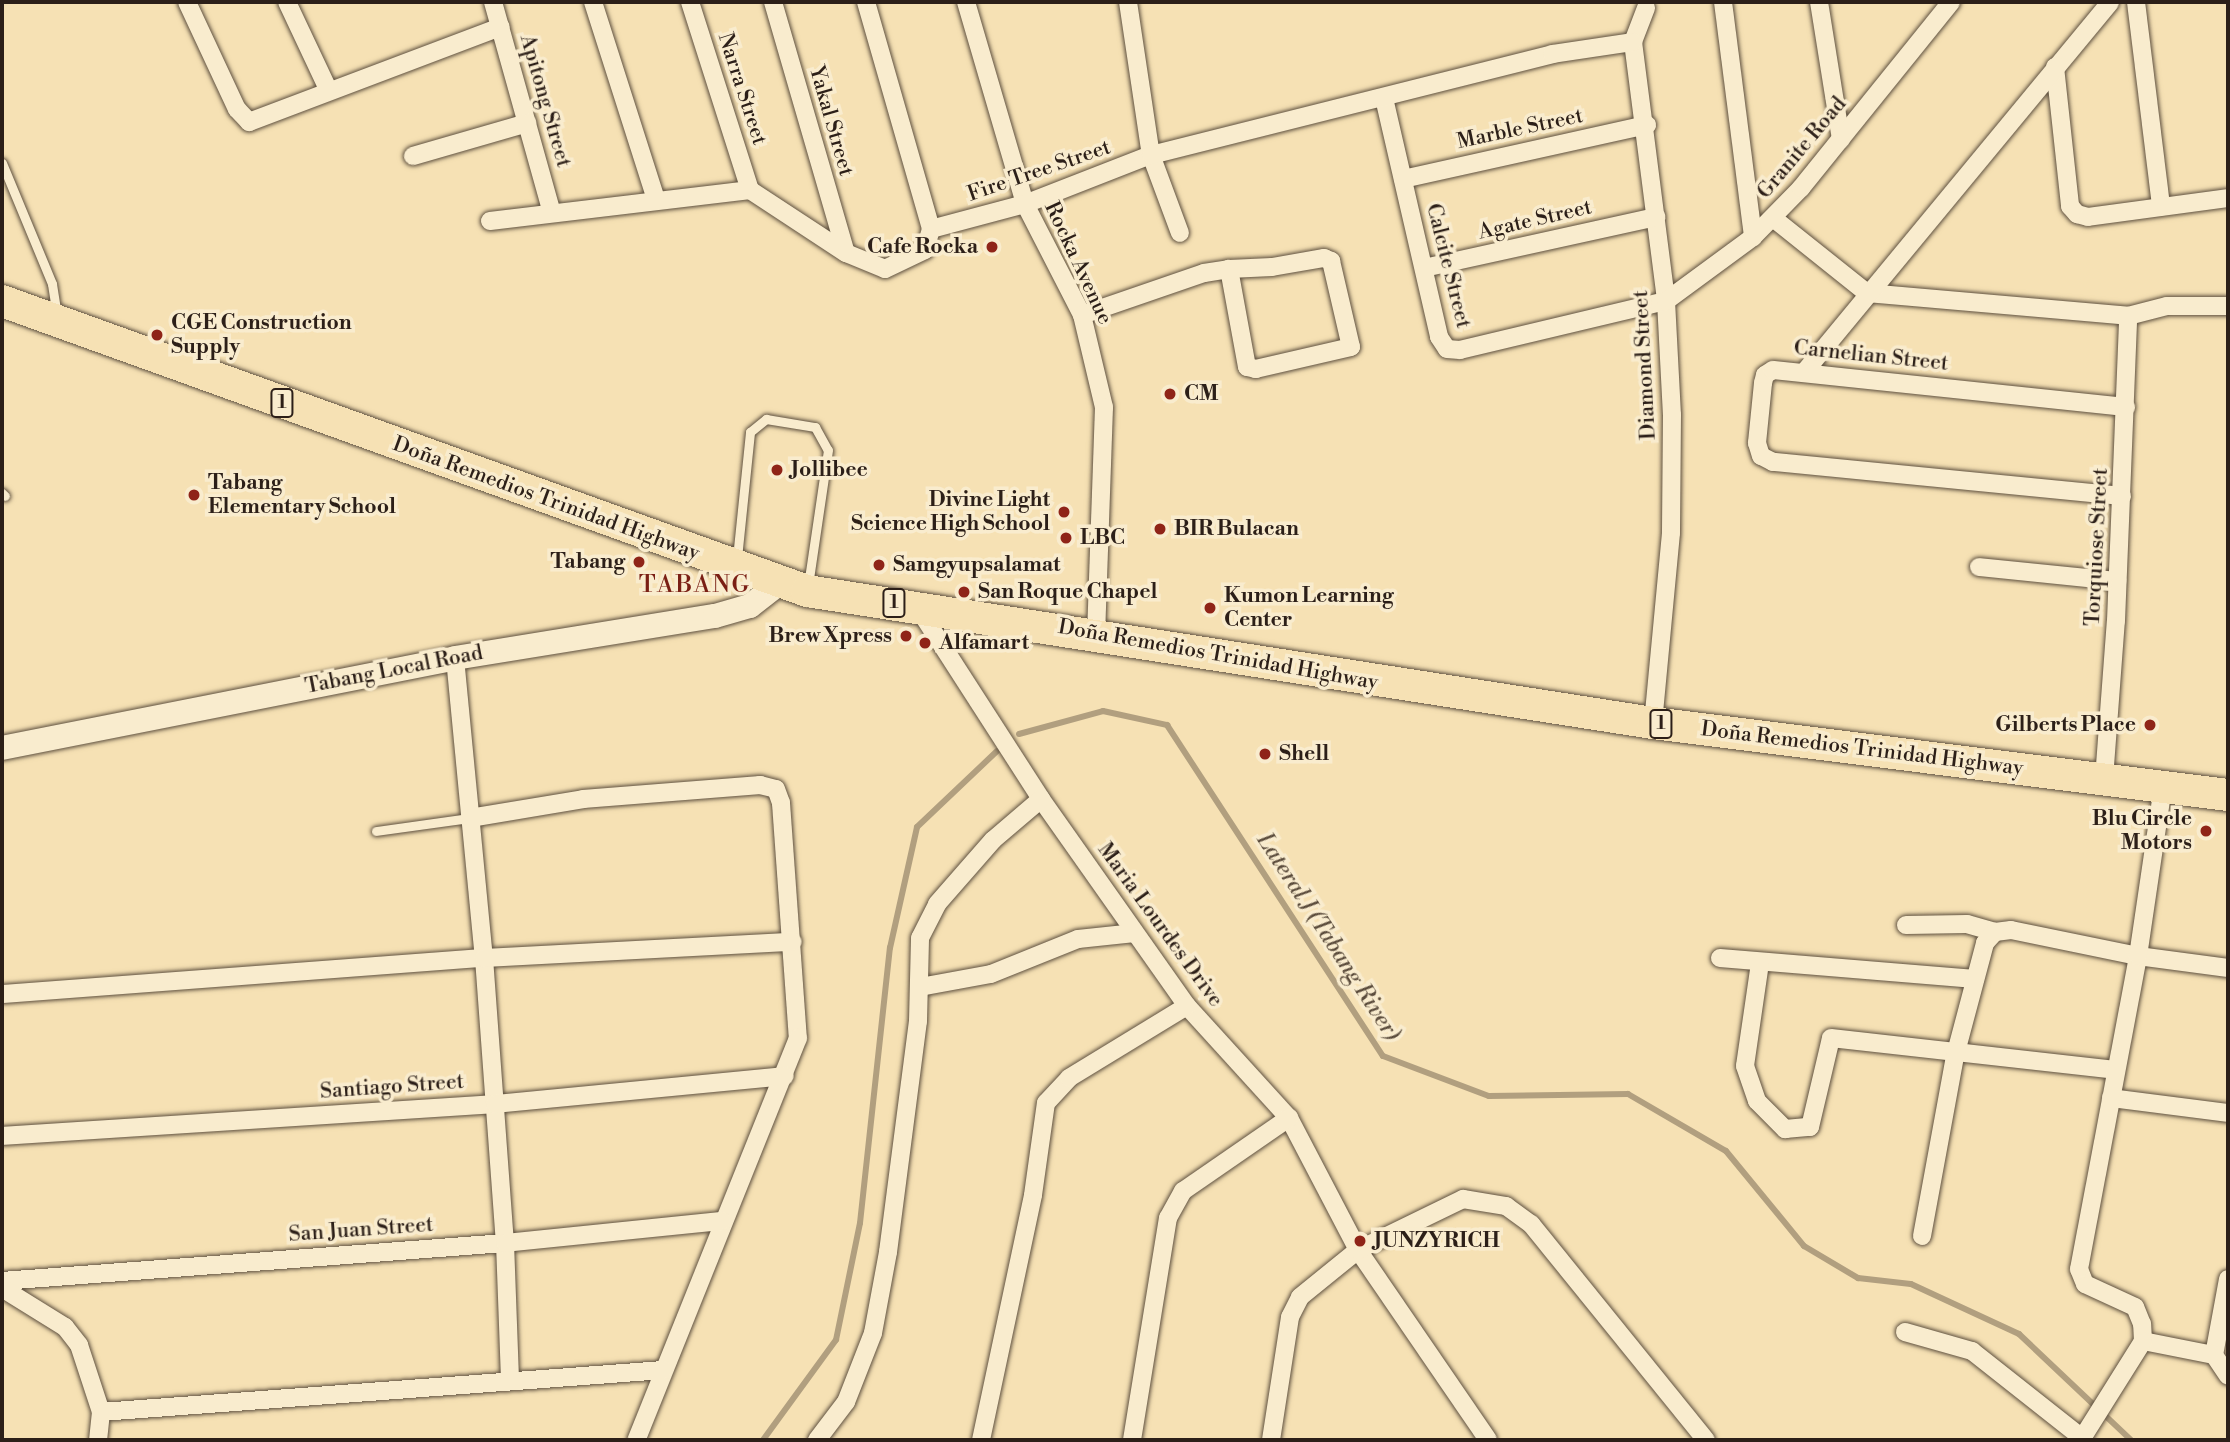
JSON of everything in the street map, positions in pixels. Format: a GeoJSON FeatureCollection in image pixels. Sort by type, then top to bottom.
{"type":"FeatureCollection","features":[{"type":"Feature","properties":{"kind":"highway","name":"Doña Remedios Trinidad Highway"},"geometry":{"type":"LineString","coordinates":[[2,301],[794,587],[1653,723],[2228,795]]}},
{"type":"Feature","properties":{"kind":"street"},"geometry":{"type":"LineString","coordinates":[[187,2],[237,109],[249,122],[328,89],[501,27]]}},
{"type":"Feature","properties":{"kind":"street"},"geometry":{"type":"LineString","coordinates":[[287,2],[328,89]]}},
{"type":"Feature","properties":{"kind":"street","name":"Apitong Street"},"geometry":{"type":"LineString","coordinates":[[494,2],[552,213]]}},
{"type":"Feature","properties":{"kind":"street"},"geometry":{"type":"LineString","coordinates":[[593,2],[656,199]]}},
{"type":"Feature","properties":{"kind":"street","name":"Narra Street"},"geometry":{"type":"LineString","coordinates":[[690,2],[750,190]]}},
{"type":"Feature","properties":{"kind":"street","name":"Yakal Street"},"geometry":{"type":"LineString","coordinates":[[773,2],[846,253]]}},
{"type":"Feature","properties":{"kind":"street"},"geometry":{"type":"LineString","coordinates":[[490,221],[656,199],[750,190],[846,253],[885,269],[925,250],[930,229],[866,2]]}},
{"type":"Feature","properties":{"kind":"street"},"geometry":{"type":"LineString","coordinates":[[1128,2],[1151,155],[1180,233]]}},
{"type":"Feature","properties":{"kind":"street"},"geometry":{"type":"LineString","coordinates":[[1723,2],[1753,237]]}},
{"type":"Feature","properties":{"kind":"street"},"geometry":{"type":"LineString","coordinates":[[1819,2],[1841,139]]}},
{"type":"Feature","properties":{"kind":"street","name":"Granite Road"},"geometry":{"type":"LineString","coordinates":[[1666,301],[1753,237],[1773,218],[1841,139],[1951,2]]}},
{"type":"Feature","properties":{"kind":"street"},"geometry":{"type":"LineString","coordinates":[[1806,370],[2110,2]]}},
{"type":"Feature","properties":{"kind":"street"},"geometry":{"type":"LineString","coordinates":[[2136,2],[2161,206]]}},
{"type":"Feature","properties":{"kind":"street","name":"Rocka Avenue"},"geometry":{"type":"LineString","coordinates":[[972,4],[1025,204],[1082,315],[1104,407],[1096,634]]}},
{"type":"Feature","properties":{"kind":"street"},"geometry":{"type":"LineString","coordinates":[[1633,42],[1649,4]]}},
{"type":"Feature","properties":{"kind":"street","name":"Fire Tree Street"},"geometry":{"type":"LineString","coordinates":[[930,229],[1025,204],[1151,155],[1552,54],[1633,42]]}},
{"type":"Feature","properties":{"kind":"street","name":"Diamond Street"},"geometry":{"type":"LineString","coordinates":[[1633,42],[1647,125],[1666,301],[1671,533],[1653,723]]}},
{"type":"Feature","properties":{"kind":"street"},"geometry":{"type":"LineString","coordinates":[[2054,67],[2070,206],[2088,217],[2228,198]]}},
{"type":"Feature","properties":{"kind":"street","name":"Calcite Street"},"geometry":{"type":"LineString","coordinates":[[1384,98],[1439,337],[1447,349],[1460,350],[1666,301]]}},
{"type":"Feature","properties":{"kind":"street"},"geometry":{"type":"LineString","coordinates":[[413,156],[527,123]]}},
{"type":"Feature","properties":{"kind":"street","name":"Marble Street"},"geometry":{"type":"LineString","coordinates":[[1403,179],[1647,125]]}},
{"type":"Feature","properties":{"kind":"street","name":"Agate Street"},"geometry":{"type":"LineString","coordinates":[[1424,268],[1656,217]]}},
{"type":"Feature","properties":{"kind":"street"},"geometry":{"type":"LineString","coordinates":[[1773,218],[1867,293],[2128,316],[2167,306],[2228,306]]}},
{"type":"Feature","properties":{"kind":"street"},"geometry":{"type":"LineString","coordinates":[[1082,315],[1187,277],[1229,269],[1331,261],[1352,334],[1351,346],[1256,369],[1247,367],[1229,269]]}},
{"type":"Feature","properties":{"kind":"street","name":"Torquiose Street"},"geometry":{"type":"LineString","coordinates":[[2104,779],[2122,496],[2128,316]]}},
{"type":"Feature","properties":{"kind":"street","name":"Carnelian Street"},"geometry":{"type":"LineString","coordinates":[[2122,496],[1773,462],[1761,456],[1758,443],[1765,374],[1773,370],[1806,370],[2126,407]]}},
{"type":"Feature","properties":{"kind":"street"},"geometry":{"type":"LineString","coordinates":[[1979,566],[2117,581]]}},
{"type":"Feature","properties":{"kind":"street","name":"Tabang Local Road"},"geometry":{"type":"LineString","coordinates":[[2,748],[455,658],[715,616],[750,606],[794,587]]}},
{"type":"Feature","properties":{"kind":"street","name":"Maria Lourdes Drive"},"geometry":{"type":"LineString","coordinates":[[916,606],[1041,799],[1187,1006],[1289,1118],[1358,1250],[1489,1440]]}},
{"type":"Feature","properties":{"kind":"street"},"geometry":{"type":"LineString","coordinates":[[455,658],[484,958],[505,1243],[510,1379]]}},
{"type":"Feature","properties":{"kind":"street"},"geometry":{"type":"LineString","coordinates":[[470,818],[583,799],[760,785],[776,789],[781,803],[798,1038],[785,1076],[722,1221],[636,1440]]}},
{"type":"Feature","properties":{"kind":"street"},"geometry":{"type":"LineString","coordinates":[[1905,1332],[1972,1351],[2083,1436],[2105,1395],[2143,1341],[2143,1324],[2135,1307],[2085,1284],[2079,1269],[2138,956],[2163,787]]}},
{"type":"Feature","properties":{"kind":"street"},"geometry":{"type":"LineString","coordinates":[[817,1440],[846,1402],[873,1333],[888,1252],[920,987],[920,938],[937,904],[993,841],[1041,799]]}},
{"type":"Feature","properties":{"kind":"street"},"geometry":{"type":"LineString","coordinates":[[1906,925],[1967,924],[1995,932],[2011,930],[2138,956],[2228,968]]}},
{"type":"Feature","properties":{"kind":"street"},"geometry":{"type":"LineString","coordinates":[[1922,1236],[1955,1056],[1985,943],[1995,932]]}},
{"type":"Feature","properties":{"kind":"street"},"geometry":{"type":"LineString","coordinates":[[920,987],[991,974],[1078,939],[1135,933]]}},
{"type":"Feature","properties":{"kind":"street"},"geometry":{"type":"LineString","coordinates":[[2,994],[484,958],[793,942]]}},
{"type":"Feature","properties":{"kind":"street"},"geometry":{"type":"LineString","coordinates":[[1720,958],[1975,979]]}},
{"type":"Feature","properties":{"kind":"street"},"geometry":{"type":"LineString","coordinates":[[1760,963],[1745,1066],[1757,1101],[1785,1129],[1810,1127],[1831,1038],[1955,1056],[2115,1070]]}},
{"type":"Feature","properties":{"kind":"street"},"geometry":{"type":"LineString","coordinates":[[981,1440],[1033,1195],[1046,1103],[1069,1078],[1187,1006]]}},
{"type":"Feature","properties":{"kind":"street","name":"Santiago Street"},"geometry":{"type":"LineString","coordinates":[[2,1136],[495,1104],[785,1076]]}},
{"type":"Feature","properties":{"kind":"street"},"geometry":{"type":"LineString","coordinates":[[2111,1098],[2228,1113]]}},
{"type":"Feature","properties":{"kind":"street"},"geometry":{"type":"LineString","coordinates":[[1132,1440],[1167,1218],[1182,1191],[1289,1118]]}},
{"type":"Feature","properties":{"kind":"street"},"geometry":{"type":"LineString","coordinates":[[1271,1440],[1290,1317],[1300,1297],[1358,1250],[1462,1199],[1506,1206],[1531,1224],[1706,1440]]}},
{"type":"Feature","properties":{"kind":"street","name":"San Juan Street"},"geometry":{"type":"LineString","coordinates":[[2,1281],[505,1243],[722,1221]]}},
{"type":"Feature","properties":{"kind":"street"},"geometry":{"type":"LineString","coordinates":[[2228,1279],[2214,1355],[2228,1376]]}},
{"type":"Feature","properties":{"kind":"street"},"geometry":{"type":"LineString","coordinates":[[2,1288],[65,1327],[79,1345],[101,1412],[98,1440]]}},
{"type":"Feature","properties":{"kind":"street"},"geometry":{"type":"LineString","coordinates":[[2143,1341],[2214,1355]]}},
{"type":"Feature","properties":{"kind":"street"},"geometry":{"type":"LineString","coordinates":[[101,1412],[510,1379],[663,1370]]}},
{"type":"Feature","properties":{"kind":"lane"},"geometry":{"type":"LineString","coordinates":[[2,163],[52,284],[59,321]]}},
{"type":"Feature","properties":{"kind":"lane"},"geometry":{"type":"LineString","coordinates":[[736,568],[750,432],[766,419],[815,427],[828,450],[794,587]]}},
{"type":"Feature","properties":{"kind":"lane"},"geometry":{"type":"LineString","coordinates":[[376,831],[470,818]]}},
{"type":"Feature","properties":{"kind":"waterway","name":"Lateral J (Tabang River)"},"geometry":{"type":"LineString","coordinates":[[1019,734],[1103,711],[1167,725],[1383,1056],[1489,1096],[1628,1094],[1726,1151],[1804,1246],[1858,1278],[1911,1284],[2019,1334],[2131,1440]]}},
{"type":"Feature","properties":{"kind":"waterway","name":"Lateral J (Tabang River)"},"geometry":{"type":"LineString","coordinates":[[763,1440],[836,1340],[860,1223],[890,948],[917,827],[997,751]]}},
{"type":"Feature","properties":{"kind":"place","name":"Cafe Rocka"},"geometry":{"type":"Point","coordinates":[992,247]}},
{"type":"Feature","properties":{"kind":"place","name":"CGE Construction Supply"},"geometry":{"type":"Point","coordinates":[157,335]}},
{"type":"Feature","properties":{"kind":"place","name":"CM"},"geometry":{"type":"Point","coordinates":[1170,394]}},
{"type":"Feature","properties":{"kind":"place","name":"Jollibee"},"geometry":{"type":"Point","coordinates":[777,470]}},
{"type":"Feature","properties":{"kind":"place","name":"Tabang Elementary School"},"geometry":{"type":"Point","coordinates":[194,495]}},
{"type":"Feature","properties":{"kind":"place","name":"Divine Light Science High School"},"geometry":{"type":"Point","coordinates":[1064,512]}},
{"type":"Feature","properties":{"kind":"place","name":"BIR Bulacan"},"geometry":{"type":"Point","coordinates":[1160,529]}},
{"type":"Feature","properties":{"kind":"place","name":"LBC"},"geometry":{"type":"Point","coordinates":[1066,538]}},
{"type":"Feature","properties":{"kind":"place","name":"Tabang"},"geometry":{"type":"Point","coordinates":[639,562]}},
{"type":"Feature","properties":{"kind":"place","name":"Samgyupsalamat"},"geometry":{"type":"Point","coordinates":[879,565]}},
{"type":"Feature","properties":{"kind":"place","name":"San Roque Chapel"},"geometry":{"type":"Point","coordinates":[964,592]}},
{"type":"Feature","properties":{"kind":"place","name":"Kumon Learning Center"},"geometry":{"type":"Point","coordinates":[1210,608]}},
{"type":"Feature","properties":{"kind":"place","name":"Brew Xpress"},"geometry":{"type":"Point","coordinates":[906,636]}},
{"type":"Feature","properties":{"kind":"place","name":"Alfamart"},"geometry":{"type":"Point","coordinates":[925,643]}},
{"type":"Feature","properties":{"kind":"place","name":"Gilberts Place"},"geometry":{"type":"Point","coordinates":[2150,725]}},
{"type":"Feature","properties":{"kind":"place","name":"Shell"},"geometry":{"type":"Point","coordinates":[1265,754]}},
{"type":"Feature","properties":{"kind":"place","name":"Blu Circle Motors"},"geometry":{"type":"Point","coordinates":[2206,831]}},
{"type":"Feature","properties":{"kind":"place","name":"JUNZYRICH"},"geometry":{"type":"Point","coordinates":[1360,1241]}},
{"type":"Feature","properties":{"kind":"district","name":"TABANG"},"geometry":{"type":"Point","coordinates":[695,586]}}]}
